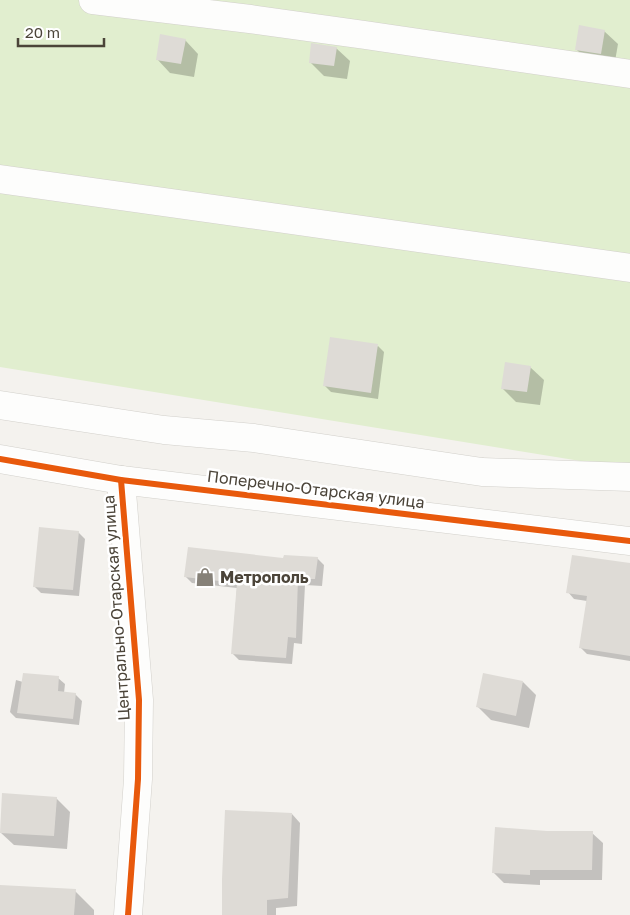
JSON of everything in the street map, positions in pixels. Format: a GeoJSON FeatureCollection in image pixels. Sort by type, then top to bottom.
{"type":"FeatureCollection","features":[{"type":"Feature","properties":{"kind":"street"},"geometry":{"type":"LineString","coordinates":[[93,0],[250,19],[630,74]]}},
{"type":"Feature","properties":{"kind":"street"},"geometry":{"type":"LineString","coordinates":[[0,179],[630,268]]}},
{"type":"Feature","properties":{"kind":"street"},"geometry":{"type":"LineString","coordinates":[[0,405],[164,430],[254,438],[482,472],[630,477]]}},
{"type":"Feature","properties":{"kind":"street","name":"Поперечно-Отарская улица"},"geometry":{"type":"LineString","coordinates":[[0,460],[121,480],[630,541]]}},
{"type":"Feature","properties":{"kind":"street","name":"Центрально-Отарская улица"},"geometry":{"type":"LineString","coordinates":[[121,480],[139,700],[138,779],[128,915]]}},
{"type":"Feature","properties":{"kind":"green space"},"geometry":{"type":"Polygon","coordinates":[[[0,0],[630,0],[630,469],[0,367],[0,0]]]}},
{"type":"Feature","properties":{"kind":"building"},"geometry":{"type":"Polygon","coordinates":[[[579,25],[605,30],[601,54],[575,50],[579,25]]]}},
{"type":"Feature","properties":{"kind":"building"},"geometry":{"type":"Polygon","coordinates":[[[160,34],[186,39],[181,64],[156,60],[160,34]]]}},
{"type":"Feature","properties":{"kind":"building"},"geometry":{"type":"Polygon","coordinates":[[[311,43],[337,47],[334,66],[309,63],[311,43]]]}},
{"type":"Feature","properties":{"kind":"building"},"geometry":{"type":"Polygon","coordinates":[[[330,337],[378,344],[371,393],[323,386],[330,337]]]}},
{"type":"Feature","properties":{"kind":"building"},"geometry":{"type":"Polygon","coordinates":[[[505,362],[531,366],[527,392],[501,389],[505,362]]]}},
{"type":"Feature","properties":{"kind":"building"},"geometry":{"type":"Polygon","coordinates":[[[39,527],[79,531],[73,590],[33,587],[39,527]]]}},
{"type":"Feature","properties":{"kind":"building"},"geometry":{"type":"Polygon","coordinates":[[[188,547],[283,558],[284,555],[318,557],[315,579],[298,579],[296,638],[288,637],[286,658],[231,654],[237,583],[184,577],[188,547]]]}},
{"type":"Feature","properties":{"kind":"building"},"geometry":{"type":"Polygon","coordinates":[[[572,555],[630,563],[630,656],[579,648],[587,596],[566,593],[572,555]]]}},
{"type":"Feature","properties":{"kind":"building"},"geometry":{"type":"Polygon","coordinates":[[[23,673],[59,676],[58,691],[76,693],[73,719],[17,713],[23,673]]]}},
{"type":"Feature","properties":{"kind":"building"},"geometry":{"type":"Polygon","coordinates":[[[483,673],[523,681],[516,716],[476,707],[483,673]]]}},
{"type":"Feature","properties":{"kind":"building"},"geometry":{"type":"Polygon","coordinates":[[[2,793],[57,797],[54,836],[0,833],[2,793]]]}},
{"type":"Feature","properties":{"kind":"building"},"geometry":{"type":"Polygon","coordinates":[[[225,810],[292,813],[288,898],[267,900],[267,915],[222,915],[225,810]]]}},
{"type":"Feature","properties":{"kind":"building"},"geometry":{"type":"Polygon","coordinates":[[[495,827],[547,831],[593,831],[592,870],[530,870],[530,875],[492,873],[495,827]]]}},
{"type":"Feature","properties":{"kind":"building"},"geometry":{"type":"Polygon","coordinates":[[[0,885],[76,889],[74,915],[0,915],[0,885]]]}},
{"type":"Feature","properties":{"kind":"cycle path"},"geometry":{"type":"LineString","coordinates":[[0,459],[121,480],[630,541]]}},
{"type":"Feature","properties":{"kind":"cycle path"},"geometry":{"type":"LineString","coordinates":[[121,480],[139,700],[138,779],[128,915]]}},
{"type":"Feature","properties":{"kind":"place","name":"Метрополь"},"geometry":{"type":"Point","coordinates":[205,577]}}]}
